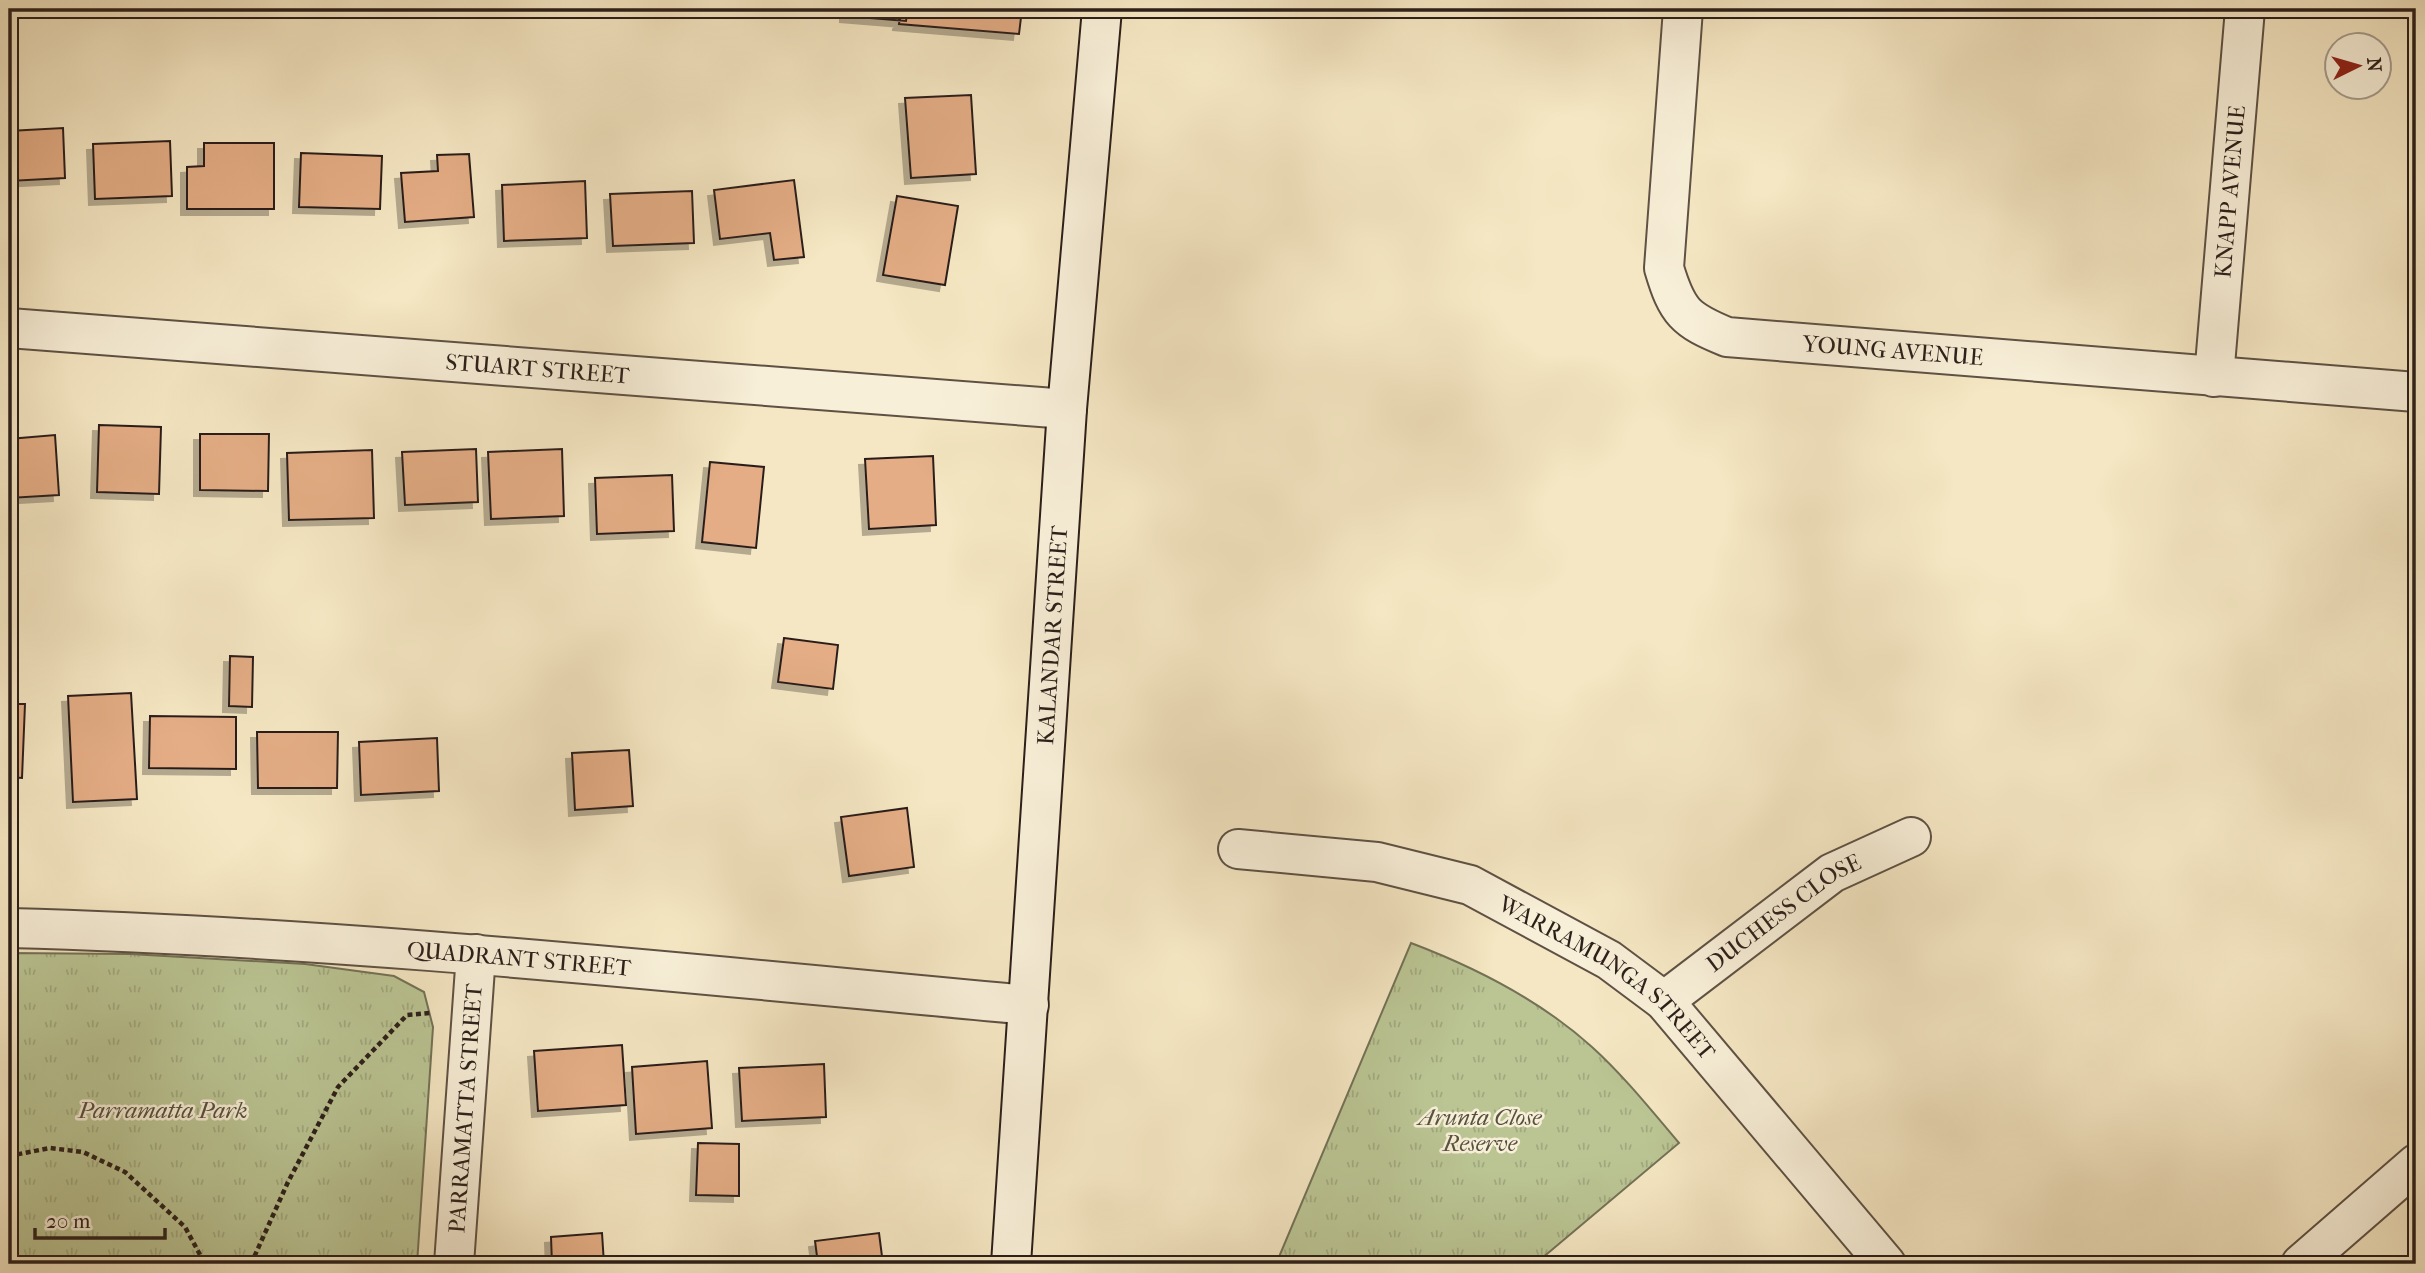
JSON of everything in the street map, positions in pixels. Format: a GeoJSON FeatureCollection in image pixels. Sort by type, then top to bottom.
{"type":"FeatureCollection","features":[{"type":"Feature","properties":{"kind":"street","name":"KALANDAR STREET"},"geometry":{"type":"LineString","coordinates":[[1011,1264],[1067,409],[1102,9]]}},
{"type":"Feature","properties":{"kind":"street","name":"YOUNG AVENUE"},"geometry":{"type":"LineString","coordinates":[[1683,9],[1664,268],[1673,300],[1696,324],[1727,337],[2416,392]]}},
{"type":"Feature","properties":{"kind":"street","name":"KNAPP AVENUE"},"geometry":{"type":"LineString","coordinates":[[2214,377],[2245,9]]}},
{"type":"Feature","properties":{"kind":"street","name":"STUART STREET"},"geometry":{"type":"LineString","coordinates":[[9,328],[1067,409]]}},
{"type":"Feature","properties":{"kind":"street","name":"DUCHESS CLOSE"},"geometry":{"type":"LineString","coordinates":[[1664,1001],[1832,873],[1911,837]]}},
{"type":"Feature","properties":{"kind":"street","name":"WARRAMUNGA STREET"},"geometry":{"type":"LineString","coordinates":[[1238,849],[1377,862],[1470,885],[1609,960],[1664,1001],[1886,1264]]}},
{"type":"Feature","properties":{"kind":"street","name":"QUADRANT STREET"},"geometry":{"type":"LineString","coordinates":[[9,928],[183,932],[475,954],[1029,1005]]}},
{"type":"Feature","properties":{"kind":"street","name":"PARRAMATTA STREET"},"geometry":{"type":"LineString","coordinates":[[454,1264],[475,954]]}},
{"type":"Feature","properties":{"kind":"street"},"geometry":{"type":"LineString","coordinates":[[2301,1264],[2416,1164]]}},
{"type":"Feature","properties":{"kind":"path"},"geometry":{"type":"LineString","coordinates":[[251,1264],[288,1182],[338,1087],[407,1015],[472,1016]]}},
{"type":"Feature","properties":{"kind":"path"},"geometry":{"type":"LineString","coordinates":[[9,1156],[50,1148],[83,1153],[125,1172],[185,1227],[205,1264]]}},
{"type":"Feature","properties":{"kind":"green space","name":"Arunta Close Reserve"},"geometry":{"type":"Polygon","coordinates":[[[1411,943],[1484,974],[1551,1014],[1604,1058],[1679,1143],[1535,1264],[1276,1264],[1411,943]]]}},
{"type":"Feature","properties":{"kind":"green space","name":"Parramatta Park"},"geometry":{"type":"Polygon","coordinates":[[[9,953],[130,954],[305,964],[394,976],[424,992],[433,1027],[417,1264],[9,1264],[9,953]]]}},
{"type":"Feature","properties":{"kind":"building"},"geometry":{"type":"Polygon","coordinates":[[[846,9],[908,9],[906,21],[846,16],[846,9]]]}},
{"type":"Feature","properties":{"kind":"building"},"geometry":{"type":"Polygon","coordinates":[[[901,9],[1022,9],[1019,34],[899,24],[901,9]]]}},
{"type":"Feature","properties":{"kind":"building"},"geometry":{"type":"Polygon","coordinates":[[[971,95],[976,174],[911,178],[905,98],[971,95]]]}},
{"type":"Feature","properties":{"kind":"building"},"geometry":{"type":"Polygon","coordinates":[[[63,128],[65,178],[9,181],[9,131],[63,128]]]}},
{"type":"Feature","properties":{"kind":"building"},"geometry":{"type":"Polygon","coordinates":[[[170,141],[172,196],[95,199],[93,144],[170,141]]]}},
{"type":"Feature","properties":{"kind":"building"},"geometry":{"type":"Polygon","coordinates":[[[204,143],[274,143],[274,209],[187,209],[187,167],[204,166],[204,143]]]}},
{"type":"Feature","properties":{"kind":"building"},"geometry":{"type":"Polygon","coordinates":[[[301,153],[382,156],[380,209],[299,207],[301,153]]]}},
{"type":"Feature","properties":{"kind":"building"},"geometry":{"type":"Polygon","coordinates":[[[469,154],[474,217],[405,222],[401,173],[438,171],[437,155],[469,154]]]}},
{"type":"Feature","properties":{"kind":"building"},"geometry":{"type":"Polygon","coordinates":[[[794,180],[804,257],[774,260],[770,233],[720,239],[714,190],[794,180]]]}},
{"type":"Feature","properties":{"kind":"building"},"geometry":{"type":"Polygon","coordinates":[[[585,181],[587,238],[504,241],[502,185],[585,181]]]}},
{"type":"Feature","properties":{"kind":"building"},"geometry":{"type":"Polygon","coordinates":[[[692,191],[694,243],[613,246],[610,194],[692,191]]]}},
{"type":"Feature","properties":{"kind":"building"},"geometry":{"type":"Polygon","coordinates":[[[897,196],[958,206],[945,285],[883,275],[897,196]]]}},
{"type":"Feature","properties":{"kind":"building"},"geometry":{"type":"Polygon","coordinates":[[[99,425],[161,427],[159,494],[97,492],[99,425]]]}},
{"type":"Feature","properties":{"kind":"building"},"geometry":{"type":"Polygon","coordinates":[[[200,434],[269,434],[268,491],[200,490],[200,434]]]}},
{"type":"Feature","properties":{"kind":"building"},"geometry":{"type":"Polygon","coordinates":[[[55,435],[59,495],[9,498],[9,439],[55,435]]]}},
{"type":"Feature","properties":{"kind":"building"},"geometry":{"type":"Polygon","coordinates":[[[476,449],[478,502],[405,505],[402,452],[476,449]]]}},
{"type":"Feature","properties":{"kind":"building"},"geometry":{"type":"Polygon","coordinates":[[[562,449],[564,516],[491,519],[488,452],[562,449]]]}},
{"type":"Feature","properties":{"kind":"building"},"geometry":{"type":"Polygon","coordinates":[[[372,450],[374,518],[289,520],[287,453],[372,450]]]}},
{"type":"Feature","properties":{"kind":"building"},"geometry":{"type":"Polygon","coordinates":[[[933,456],[936,525],[869,529],[865,459],[933,456]]]}},
{"type":"Feature","properties":{"kind":"building"},"geometry":{"type":"Polygon","coordinates":[[[710,462],[764,467],[756,548],[702,542],[710,462]]]}},
{"type":"Feature","properties":{"kind":"building"},"geometry":{"type":"Polygon","coordinates":[[[672,475],[674,531],[597,534],[595,478],[672,475]]]}},
{"type":"Feature","properties":{"kind":"building"},"geometry":{"type":"Polygon","coordinates":[[[784,638],[838,645],[833,689],[778,682],[784,638]]]}},
{"type":"Feature","properties":{"kind":"building"},"geometry":{"type":"Polygon","coordinates":[[[230,656],[253,657],[252,707],[229,706],[230,656]]]}},
{"type":"Feature","properties":{"kind":"building"},"geometry":{"type":"Polygon","coordinates":[[[131,693],[137,799],[73,802],[68,696],[131,693]]]}},
{"type":"Feature","properties":{"kind":"building"},"geometry":{"type":"Polygon","coordinates":[[[9,704],[25,704],[22,778],[9,777],[9,704]]]}},
{"type":"Feature","properties":{"kind":"building"},"geometry":{"type":"Polygon","coordinates":[[[150,716],[236,717],[236,769],[149,768],[150,716]]]}},
{"type":"Feature","properties":{"kind":"building"},"geometry":{"type":"Polygon","coordinates":[[[257,732],[338,732],[337,788],[258,788],[257,732]]]}},
{"type":"Feature","properties":{"kind":"building"},"geometry":{"type":"Polygon","coordinates":[[[437,738],[439,791],[361,795],[359,742],[437,738]]]}},
{"type":"Feature","properties":{"kind":"building"},"geometry":{"type":"Polygon","coordinates":[[[629,750],[633,806],[575,810],[572,753],[629,750]]]}},
{"type":"Feature","properties":{"kind":"building"},"geometry":{"type":"Polygon","coordinates":[[[907,808],[914,867],[849,876],[841,817],[907,808]]]}},
{"type":"Feature","properties":{"kind":"building"},"geometry":{"type":"Polygon","coordinates":[[[622,1045],[626,1105],[538,1111],[534,1051],[622,1045]]]}},
{"type":"Feature","properties":{"kind":"building"},"geometry":{"type":"Polygon","coordinates":[[[707,1061],[712,1128],[636,1134],[632,1067],[707,1061]]]}},
{"type":"Feature","properties":{"kind":"building"},"geometry":{"type":"Polygon","coordinates":[[[824,1064],[826,1117],[742,1121],[739,1068],[824,1064]]]}},
{"type":"Feature","properties":{"kind":"building"},"geometry":{"type":"Polygon","coordinates":[[[698,1143],[739,1144],[739,1196],[696,1195],[698,1143]]]}},
{"type":"Feature","properties":{"kind":"building"},"geometry":{"type":"Polygon","coordinates":[[[602,1233],[604,1264],[552,1264],[551,1237],[602,1233]]]}},
{"type":"Feature","properties":{"kind":"building"},"geometry":{"type":"Polygon","coordinates":[[[879,1233],[883,1264],[818,1264],[815,1241],[879,1233]]]}}]}
